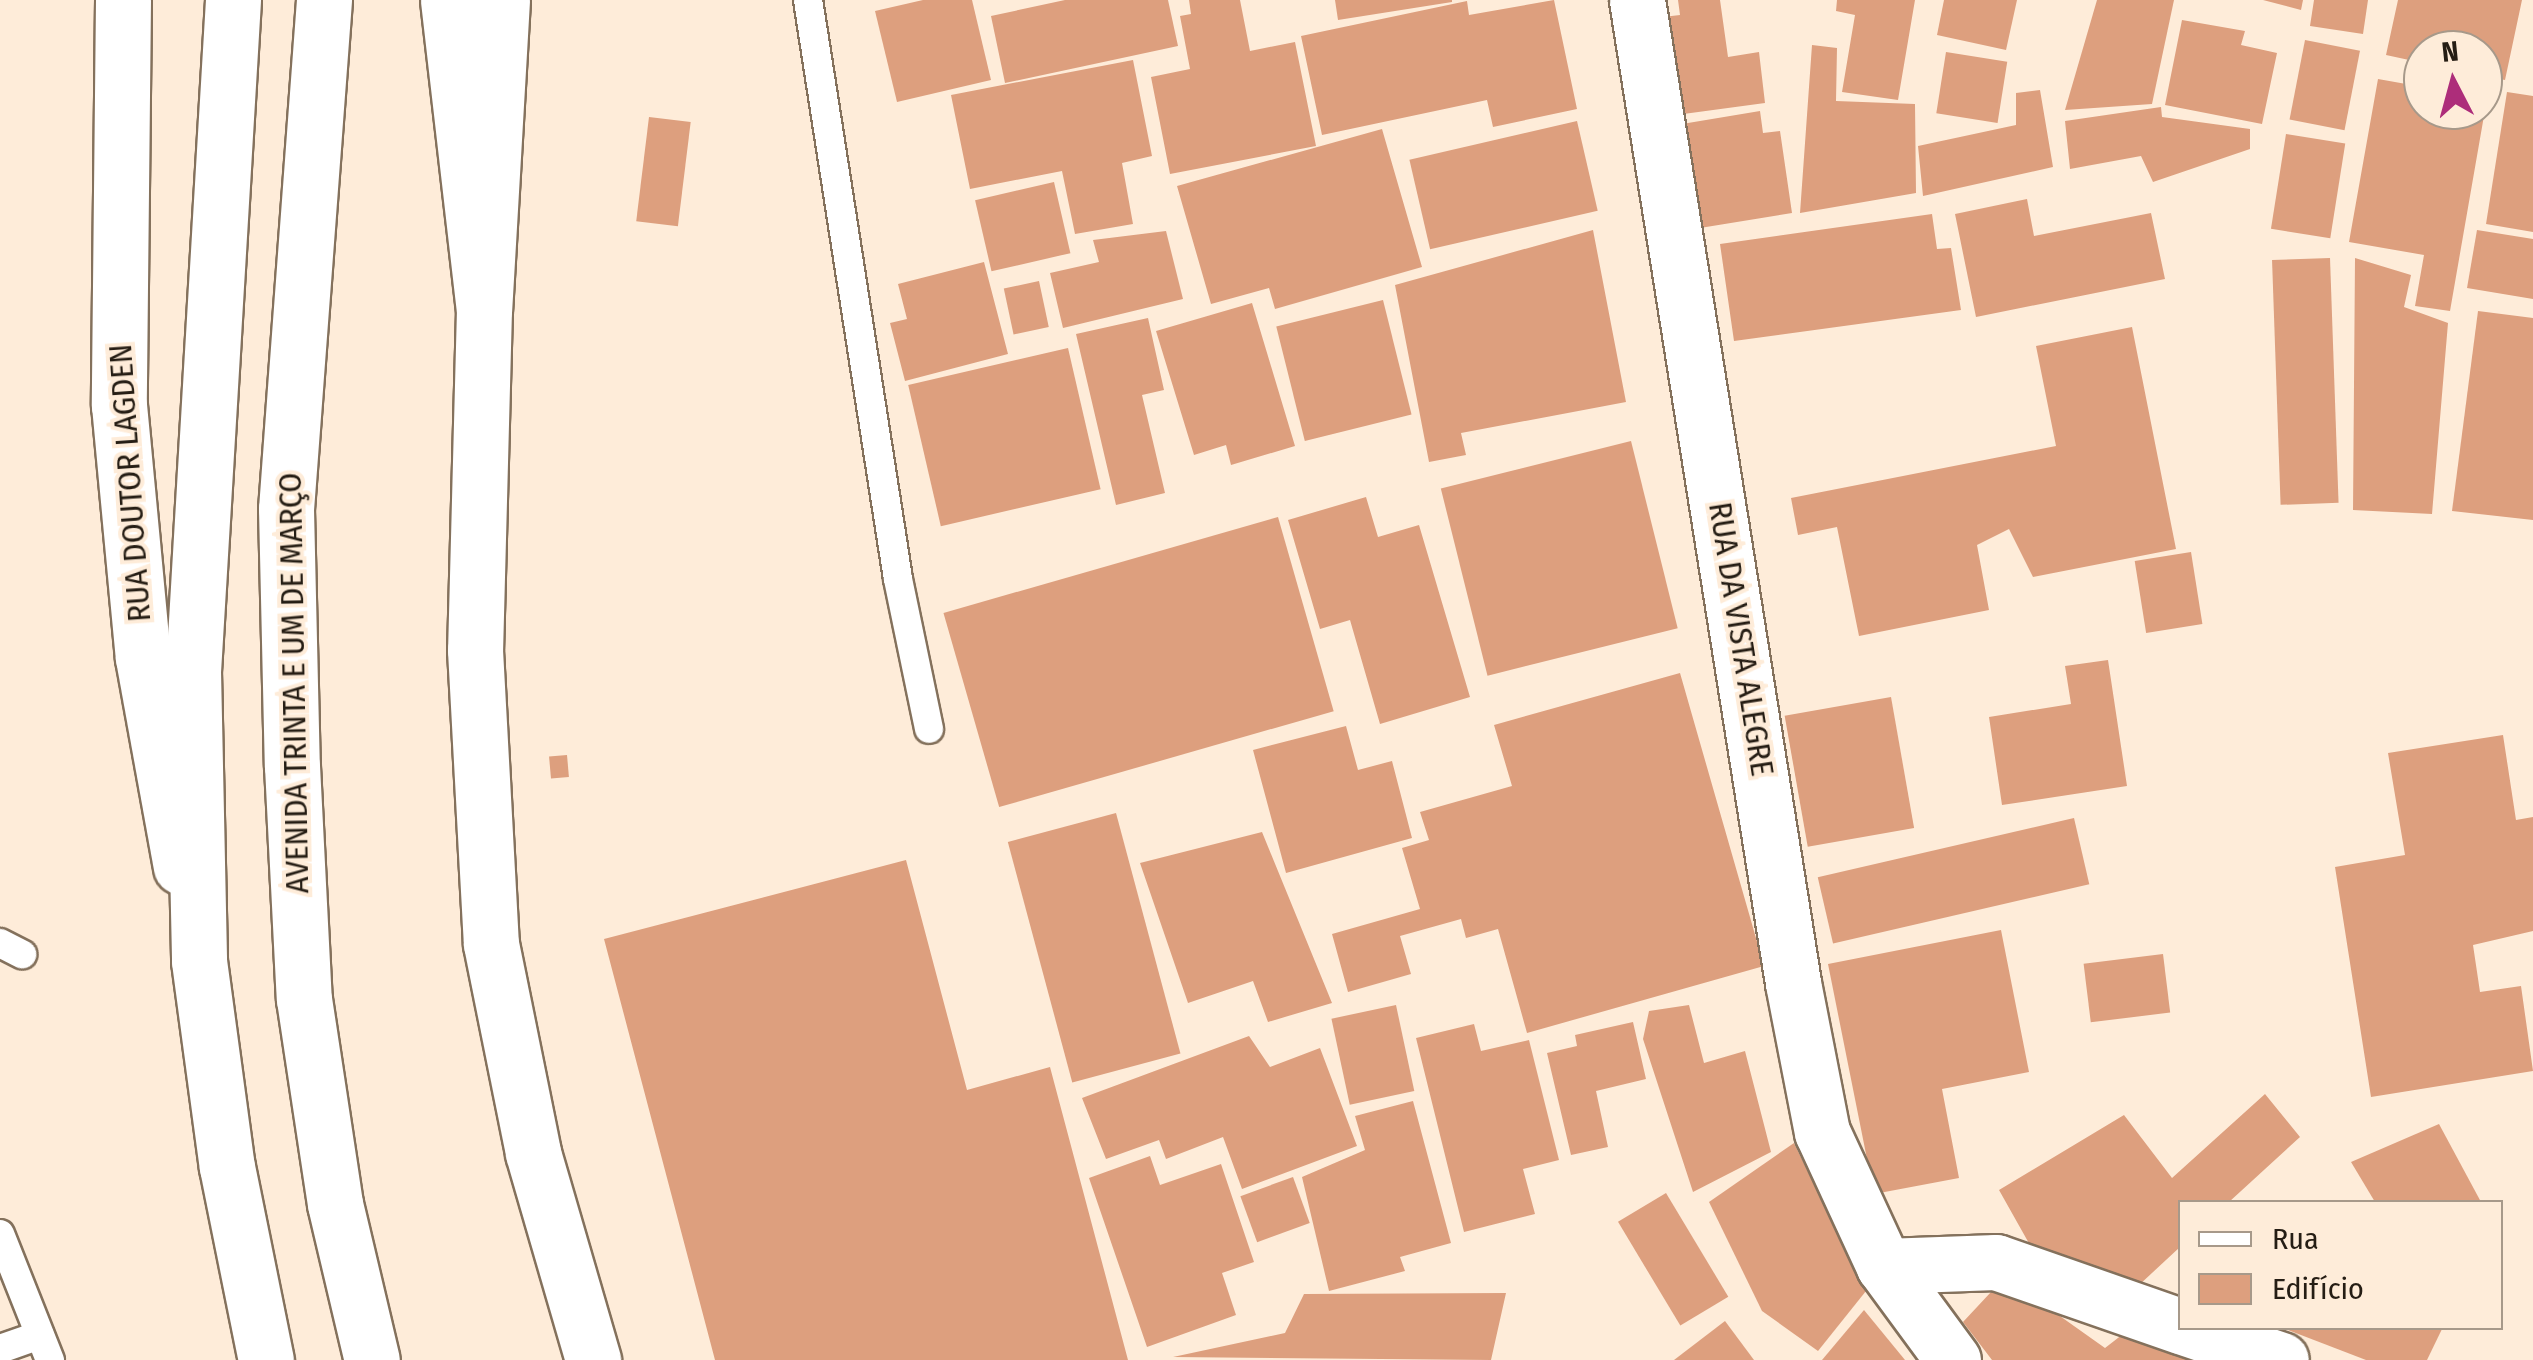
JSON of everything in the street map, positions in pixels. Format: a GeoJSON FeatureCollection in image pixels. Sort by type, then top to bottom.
{"type":"FeatureCollection","features":[{"type":"Feature","properties":{"kind":"main road","name":"RUA DOUTOR LAGDEN"},"geometry":{"type":"LineString","coordinates":[[123,0],[120,406],[143,658],[199,961]]}},
{"type":"Feature","properties":{"kind":"main road"},"geometry":{"type":"LineString","coordinates":[[233,0],[193,671],[199,961],[226,1168],[266,1360]]}},
{"type":"Feature","properties":{"kind":"main road","name":"AVENIDA TRINTA E UM DE MARÇO"},"geometry":{"type":"LineString","coordinates":[[324,0],[286,509],[292,766],[304,998],[334,1204],[372,1360]]}},
{"type":"Feature","properties":{"kind":"main road"},"geometry":{"type":"LineString","coordinates":[[448,0],[484,309]]}},
{"type":"Feature","properties":{"kind":"main road"},"geometry":{"type":"LineString","coordinates":[[502,0],[484,309],[475,650],[490,944],[533,1153],[593,1360]]}},
{"type":"Feature","properties":{"kind":"main road","name":"RUA DA VISTA ALEGRE"},"geometry":{"type":"LineString","coordinates":[[1637,0],[1793,982],[1822,1132],[1884,1266],[1953,1360]]}},
{"type":"Feature","properties":{"kind":"main road"},"geometry":{"type":"LineString","coordinates":[[1884,1266],[1996,1262],[2178,1325]]}},
{"type":"Feature","properties":{"kind":"main road"},"geometry":{"type":"LineString","coordinates":[[2192,1330],[2281,1360]]}},
{"type":"Feature","properties":{"kind":"lane"},"geometry":{"type":"LineString","coordinates":[[808,0],[898,579],[929,730]]}},
{"type":"Feature","properties":{"kind":"lane"},"geometry":{"type":"LineString","coordinates":[[0,1234],[45,1348],[0,1349]]}},
{"type":"Feature","properties":{"kind":"building"},"geometry":{"type":"Polygon","coordinates":[[[923,0],[972,0],[991,80],[897,102],[875,11],[923,0]]]}},
{"type":"Feature","properties":{"kind":"building"},"geometry":{"type":"Polygon","coordinates":[[[1065,0],[1168,0],[1178,46],[1005,83],[991,16],[1065,0]]]}},
{"type":"Feature","properties":{"kind":"building"},"geometry":{"type":"Polygon","coordinates":[[[1189,0],[1240,0],[1250,51],[1295,42],[1316,146],[1170,174],[1151,77],[1190,69],[1180,16],[1191,14],[1189,0]]]}},
{"type":"Feature","properties":{"kind":"building"},"geometry":{"type":"Polygon","coordinates":[[[1335,0],[1452,0],[1452,2],[1338,20],[1335,0]]]}},
{"type":"Feature","properties":{"kind":"building"},"geometry":{"type":"Polygon","coordinates":[[[1554,0],[1577,109],[1493,127],[1487,100],[1322,135],[1301,36],[1467,1],[1469,15],[1554,0]]]}},
{"type":"Feature","properties":{"kind":"building"},"geometry":{"type":"Polygon","coordinates":[[[1678,0],[1720,0],[1728,57],[1759,52],[1765,103],[1676,115],[1663,17],[1680,15],[1678,0]]]}},
{"type":"Feature","properties":{"kind":"building"},"geometry":{"type":"Polygon","coordinates":[[[1837,0],[1915,0],[1898,100],[1842,92],[1855,15],[1836,11],[1837,0]]]}},
{"type":"Feature","properties":{"kind":"building"},"geometry":{"type":"Polygon","coordinates":[[[1944,0],[2017,0],[2006,50],[1937,35],[1944,0]]]}},
{"type":"Feature","properties":{"kind":"building"},"geometry":{"type":"Polygon","coordinates":[[[2097,0],[2174,0],[2152,104],[2065,110],[2097,0]]]}},
{"type":"Feature","properties":{"kind":"building"},"geometry":{"type":"Polygon","coordinates":[[[2263,0],[2303,0],[2301,10],[2263,0]]]}},
{"type":"Feature","properties":{"kind":"building"},"geometry":{"type":"Polygon","coordinates":[[[2314,0],[2368,0],[2363,34],[2310,26],[2314,0]]]}},
{"type":"Feature","properties":{"kind":"building"},"geometry":{"type":"Polygon","coordinates":[[[2398,0],[2522,0],[2505,80],[2503,30],[2403,30],[2403,59],[2386,55],[2398,0]]]}},
{"type":"Feature","properties":{"kind":"building"},"geometry":{"type":"Polygon","coordinates":[[[2182,20],[2245,31],[2241,45],[2277,53],[2262,124],[2165,105],[2182,20]]]}},
{"type":"Feature","properties":{"kind":"building"},"geometry":{"type":"Polygon","coordinates":[[[2305,40],[2360,51],[2345,130],[2290,120],[2305,40]]]}},
{"type":"Feature","properties":{"kind":"building"},"geometry":{"type":"Polygon","coordinates":[[[1812,45],[1837,48],[1836,101],[1915,104],[1916,193],[1800,213],[1812,45]]]}},
{"type":"Feature","properties":{"kind":"building"},"geometry":{"type":"Polygon","coordinates":[[[1946,52],[2007,62],[1998,123],[1936,113],[1946,52]]]}},
{"type":"Feature","properties":{"kind":"building"},"geometry":{"type":"Polygon","coordinates":[[[1133,60],[1152,156],[1122,163],[1133,224],[1075,234],[1062,171],[970,189],[951,95],[1133,60]]]}},
{"type":"Feature","properties":{"kind":"building"},"geometry":{"type":"Polygon","coordinates":[[[2378,79],[2403,83],[2403,130],[2482,130],[2450,311],[2415,306],[2424,255],[2349,242],[2378,79]]]}},
{"type":"Feature","properties":{"kind":"building"},"geometry":{"type":"Polygon","coordinates":[[[2040,90],[2053,167],[1923,196],[1918,146],[2016,125],[2016,93],[2040,90]]]}},
{"type":"Feature","properties":{"kind":"building"},"geometry":{"type":"Polygon","coordinates":[[[2507,92],[2533,96],[2533,232],[2486,224],[2507,92]]]}},
{"type":"Feature","properties":{"kind":"building"},"geometry":{"type":"Polygon","coordinates":[[[2161,107],[2162,117],[2250,129],[2250,149],[2153,182],[2141,156],[2070,169],[2065,121],[2161,107]]]}},
{"type":"Feature","properties":{"kind":"building"},"geometry":{"type":"Polygon","coordinates":[[[1760,111],[1763,133],[1780,131],[1792,213],[1700,228],[1682,124],[1760,111]]]}},
{"type":"Feature","properties":{"kind":"building"},"geometry":{"type":"Polygon","coordinates":[[[649,117],[691,122],[678,226],[636,221],[649,117]]]}},
{"type":"Feature","properties":{"kind":"building"},"geometry":{"type":"Polygon","coordinates":[[[1577,121],[1598,211],[1430,249],[1409,160],[1577,121]]]}},
{"type":"Feature","properties":{"kind":"building"},"geometry":{"type":"Polygon","coordinates":[[[1382,129],[1422,267],[1275,309],[1269,288],[1211,304],[1177,186],[1382,129]]]}},
{"type":"Feature","properties":{"kind":"building"},"geometry":{"type":"Polygon","coordinates":[[[2286,134],[2345,143],[2330,238],[2271,229],[2286,134]]]}},
{"type":"Feature","properties":{"kind":"building"},"geometry":{"type":"Polygon","coordinates":[[[1054,182],[1070,253],[991,271],[975,200],[1054,182]]]}},
{"type":"Feature","properties":{"kind":"building"},"geometry":{"type":"Polygon","coordinates":[[[2027,199],[2034,236],[2151,213],[2165,279],[1976,317],[1955,214],[2027,199]]]}},
{"type":"Feature","properties":{"kind":"building"},"geometry":{"type":"Polygon","coordinates":[[[1932,214],[1937,249],[1951,248],[1961,310],[1734,341],[1720,244],[1932,214]]]}},
{"type":"Feature","properties":{"kind":"building"},"geometry":{"type":"Polygon","coordinates":[[[1593,230],[1626,402],[1461,433],[1466,455],[1429,462],[1395,285],[1593,230]]]}},
{"type":"Feature","properties":{"kind":"building"},"geometry":{"type":"Polygon","coordinates":[[[2477,230],[2533,239],[2533,299],[2467,288],[2477,230]]]}},
{"type":"Feature","properties":{"kind":"building"},"geometry":{"type":"Polygon","coordinates":[[[1166,231],[1183,299],[1063,328],[1050,273],[1099,262],[1093,240],[1166,231]]]}},
{"type":"Feature","properties":{"kind":"building"},"geometry":{"type":"Polygon","coordinates":[[[2330,258],[2339,503],[2281,505],[2272,260],[2330,258]]]}},
{"type":"Feature","properties":{"kind":"building"},"geometry":{"type":"Polygon","coordinates":[[[2355,258],[2411,275],[2404,307],[2448,323],[2432,514],[2353,510],[2355,258]]]}},
{"type":"Feature","properties":{"kind":"building"},"geometry":{"type":"Polygon","coordinates":[[[984,262],[1008,354],[905,381],[890,323],[907,319],[898,284],[984,262]]]}},
{"type":"Feature","properties":{"kind":"building"},"geometry":{"type":"Polygon","coordinates":[[[1039,281],[1049,327],[1014,334],[1004,288],[1039,281]]]}},
{"type":"Feature","properties":{"kind":"building"},"geometry":{"type":"Polygon","coordinates":[[[1383,300],[1412,414],[1305,441],[1276,327],[1383,300]]]}},
{"type":"Feature","properties":{"kind":"building"},"geometry":{"type":"Polygon","coordinates":[[[1252,303],[1295,446],[1231,465],[1226,445],[1194,455],[1156,331],[1252,303]]]}},
{"type":"Feature","properties":{"kind":"building"},"geometry":{"type":"Polygon","coordinates":[[[2478,311],[2533,318],[2533,520],[2452,511],[2478,311]]]}},
{"type":"Feature","properties":{"kind":"building"},"geometry":{"type":"Polygon","coordinates":[[[1148,318],[1164,390],[1142,395],[1165,493],[1116,505],[1076,334],[1148,318]]]}},
{"type":"Feature","properties":{"kind":"building"},"geometry":{"type":"Polygon","coordinates":[[[2132,327],[2176,549],[2033,577],[2009,529],[1977,545],[1989,610],[1859,636],[1837,527],[1798,535],[1791,498],[2056,446],[2036,346],[2132,327]]]}},
{"type":"Feature","properties":{"kind":"building"},"geometry":{"type":"Polygon","coordinates":[[[1068,348],[1101,489],[941,526],[908,385],[1068,348]]]}},
{"type":"Feature","properties":{"kind":"building"},"geometry":{"type":"Polygon","coordinates":[[[1631,441],[1678,628],[1488,676],[1441,488],[1631,441]]]}},
{"type":"Feature","properties":{"kind":"building"},"geometry":{"type":"Polygon","coordinates":[[[1366,497],[1378,537],[1419,525],[1470,697],[1380,724],[1350,620],[1320,629],[1288,520],[1366,497]]]}},
{"type":"Feature","properties":{"kind":"building"},"geometry":{"type":"Polygon","coordinates":[[[1278,517],[1334,711],[999,807],[943,613],[1278,517]]]}},
{"type":"Feature","properties":{"kind":"building"},"geometry":{"type":"Polygon","coordinates":[[[2191,552],[2202,624],[2146,633],[2135,561],[2191,552]]]}},
{"type":"Feature","properties":{"kind":"building"},"geometry":{"type":"Polygon","coordinates":[[[2108,660],[2127,786],[2002,805],[1989,717],[2071,704],[2065,666],[2108,660]]]}},
{"type":"Feature","properties":{"kind":"building"},"geometry":{"type":"Polygon","coordinates":[[[1680,673],[1764,966],[1527,1033],[1498,929],[1466,938],[1461,919],[1400,936],[1411,974],[1348,992],[1332,934],[1420,909],[1402,848],[1429,840],[1420,812],[1512,786],[1494,725],[1680,673]]]}},
{"type":"Feature","properties":{"kind":"building"},"geometry":{"type":"Polygon","coordinates":[[[1891,697],[1914,828],[1808,847],[1785,716],[1891,697]]]}},
{"type":"Feature","properties":{"kind":"building"},"geometry":{"type":"Polygon","coordinates":[[[1346,726],[1358,770],[1392,761],[1412,838],[1286,873],[1253,750],[1346,726]]]}},
{"type":"Feature","properties":{"kind":"building"},"geometry":{"type":"Polygon","coordinates":[[[2503,735],[2516,820],[2533,817],[2533,931],[2473,945],[2480,992],[2521,986],[2533,1071],[2371,1097],[2335,867],[2405,855],[2388,753],[2503,735]]]}},
{"type":"Feature","properties":{"kind":"building"},"geometry":{"type":"Polygon","coordinates":[[[567,755],[569,777],[551,778],[549,757],[567,755]]]}},
{"type":"Feature","properties":{"kind":"building"},"geometry":{"type":"Polygon","coordinates":[[[1116,813],[1180,1054],[1072,1083],[1008,842],[1116,813]]]}},
{"type":"Feature","properties":{"kind":"building"},"geometry":{"type":"Polygon","coordinates":[[[2074,818],[2089,884],[1833,943],[1818,877],[2074,818]]]}},
{"type":"Feature","properties":{"kind":"building"},"geometry":{"type":"Polygon","coordinates":[[[1262,832],[1332,1003],[1268,1022],[1253,981],[1188,1003],[1140,863],[1262,832]]]}},
{"type":"Feature","properties":{"kind":"building"},"geometry":{"type":"Polygon","coordinates":[[[906,860],[967,1090],[1050,1067],[1128,1360],[715,1360],[604,939],[906,860]]]}},
{"type":"Feature","properties":{"kind":"building"},"geometry":{"type":"Polygon","coordinates":[[[2001,930],[2029,1072],[1942,1089],[1959,1178],[1874,1194],[1828,964],[2001,930]]]}},
{"type":"Feature","properties":{"kind":"building"},"geometry":{"type":"Polygon","coordinates":[[[2163,954],[2170,1013],[2091,1022],[2084,964],[2163,954]]]}},
{"type":"Feature","properties":{"kind":"building"},"geometry":{"type":"Polygon","coordinates":[[[1396,1005],[1414,1091],[1350,1105],[1331,1019],[1396,1005]]]}},
{"type":"Feature","properties":{"kind":"building"},"geometry":{"type":"Polygon","coordinates":[[[1689,1005],[1704,1063],[1745,1051],[1771,1152],[1693,1192],[1643,1039],[1649,1011],[1689,1005]]]}},
{"type":"Feature","properties":{"kind":"building"},"geometry":{"type":"Polygon","coordinates":[[[1633,1022],[1646,1079],[1596,1091],[1608,1147],[1571,1155],[1547,1053],[1577,1046],[1575,1035],[1633,1022]]]}},
{"type":"Feature","properties":{"kind":"building"},"geometry":{"type":"Polygon","coordinates":[[[1474,1024],[1481,1051],[1529,1040],[1559,1160],[1523,1169],[1535,1214],[1464,1232],[1416,1038],[1474,1024]]]}},
{"type":"Feature","properties":{"kind":"building"},"geometry":{"type":"Polygon","coordinates":[[[1249,1036],[1270,1067],[1320,1048],[1357,1146],[1242,1189],[1223,1137],[1166,1159],[1159,1140],[1106,1159],[1082,1098],[1249,1036]]]}},
{"type":"Feature","properties":{"kind":"building"},"geometry":{"type":"Polygon","coordinates":[[[2265,1094],[2300,1137],[2231,1200],[2178,1200],[2178,1249],[2138,1286],[2035,1254],[1999,1190],[2124,1115],[2172,1178],[2265,1094]]]}},
{"type":"Feature","properties":{"kind":"building"},"geometry":{"type":"Polygon","coordinates":[[[1413,1101],[1451,1243],[1400,1257],[1405,1271],[1329,1291],[1302,1177],[1365,1150],[1355,1116],[1413,1101]]]}},
{"type":"Feature","properties":{"kind":"building"},"geometry":{"type":"Polygon","coordinates":[[[2439,1124],[2480,1200],[2374,1200],[2351,1162],[2439,1124]]]}},
{"type":"Feature","properties":{"kind":"building"},"geometry":{"type":"Polygon","coordinates":[[[1794,1143],[1866,1291],[1818,1351],[1762,1311],[1709,1202],[1794,1143]]]}},
{"type":"Feature","properties":{"kind":"building"},"geometry":{"type":"Polygon","coordinates":[[[1150,1156],[1160,1185],[1221,1164],[1254,1262],[1222,1273],[1236,1315],[1147,1347],[1089,1178],[1150,1156]]]}},
{"type":"Feature","properties":{"kind":"building"},"geometry":{"type":"Polygon","coordinates":[[[1293,1177],[1310,1223],[1257,1242],[1240,1196],[1293,1177]]]}},
{"type":"Feature","properties":{"kind":"building"},"geometry":{"type":"Polygon","coordinates":[[[1666,1193],[1728,1297],[1680,1326],[1618,1222],[1666,1193]]]}},
{"type":"Feature","properties":{"kind":"building"},"geometry":{"type":"Polygon","coordinates":[[[2005,1277],[2105,1348],[2136,1324],[2207,1360],[1992,1360],[1963,1322],[2005,1277]]]}},
{"type":"Feature","properties":{"kind":"building"},"geometry":{"type":"Polygon","coordinates":[[[1506,1293],[1491,1360],[1173,1357],[1285,1333],[1304,1294],[1506,1293]]]}},
{"type":"Feature","properties":{"kind":"building"},"geometry":{"type":"Polygon","coordinates":[[[1864,1310],[1905,1360],[1822,1360],[1864,1310]]]}},
{"type":"Feature","properties":{"kind":"building"},"geometry":{"type":"Polygon","coordinates":[[[1725,1321],[1754,1360],[1674,1360],[1725,1321]]]}},
{"type":"Feature","properties":{"kind":"building"},"geometry":{"type":"Polygon","coordinates":[[[2288,1330],[2442,1330],[2427,1360],[2366,1360],[2288,1330]]]}}]}
